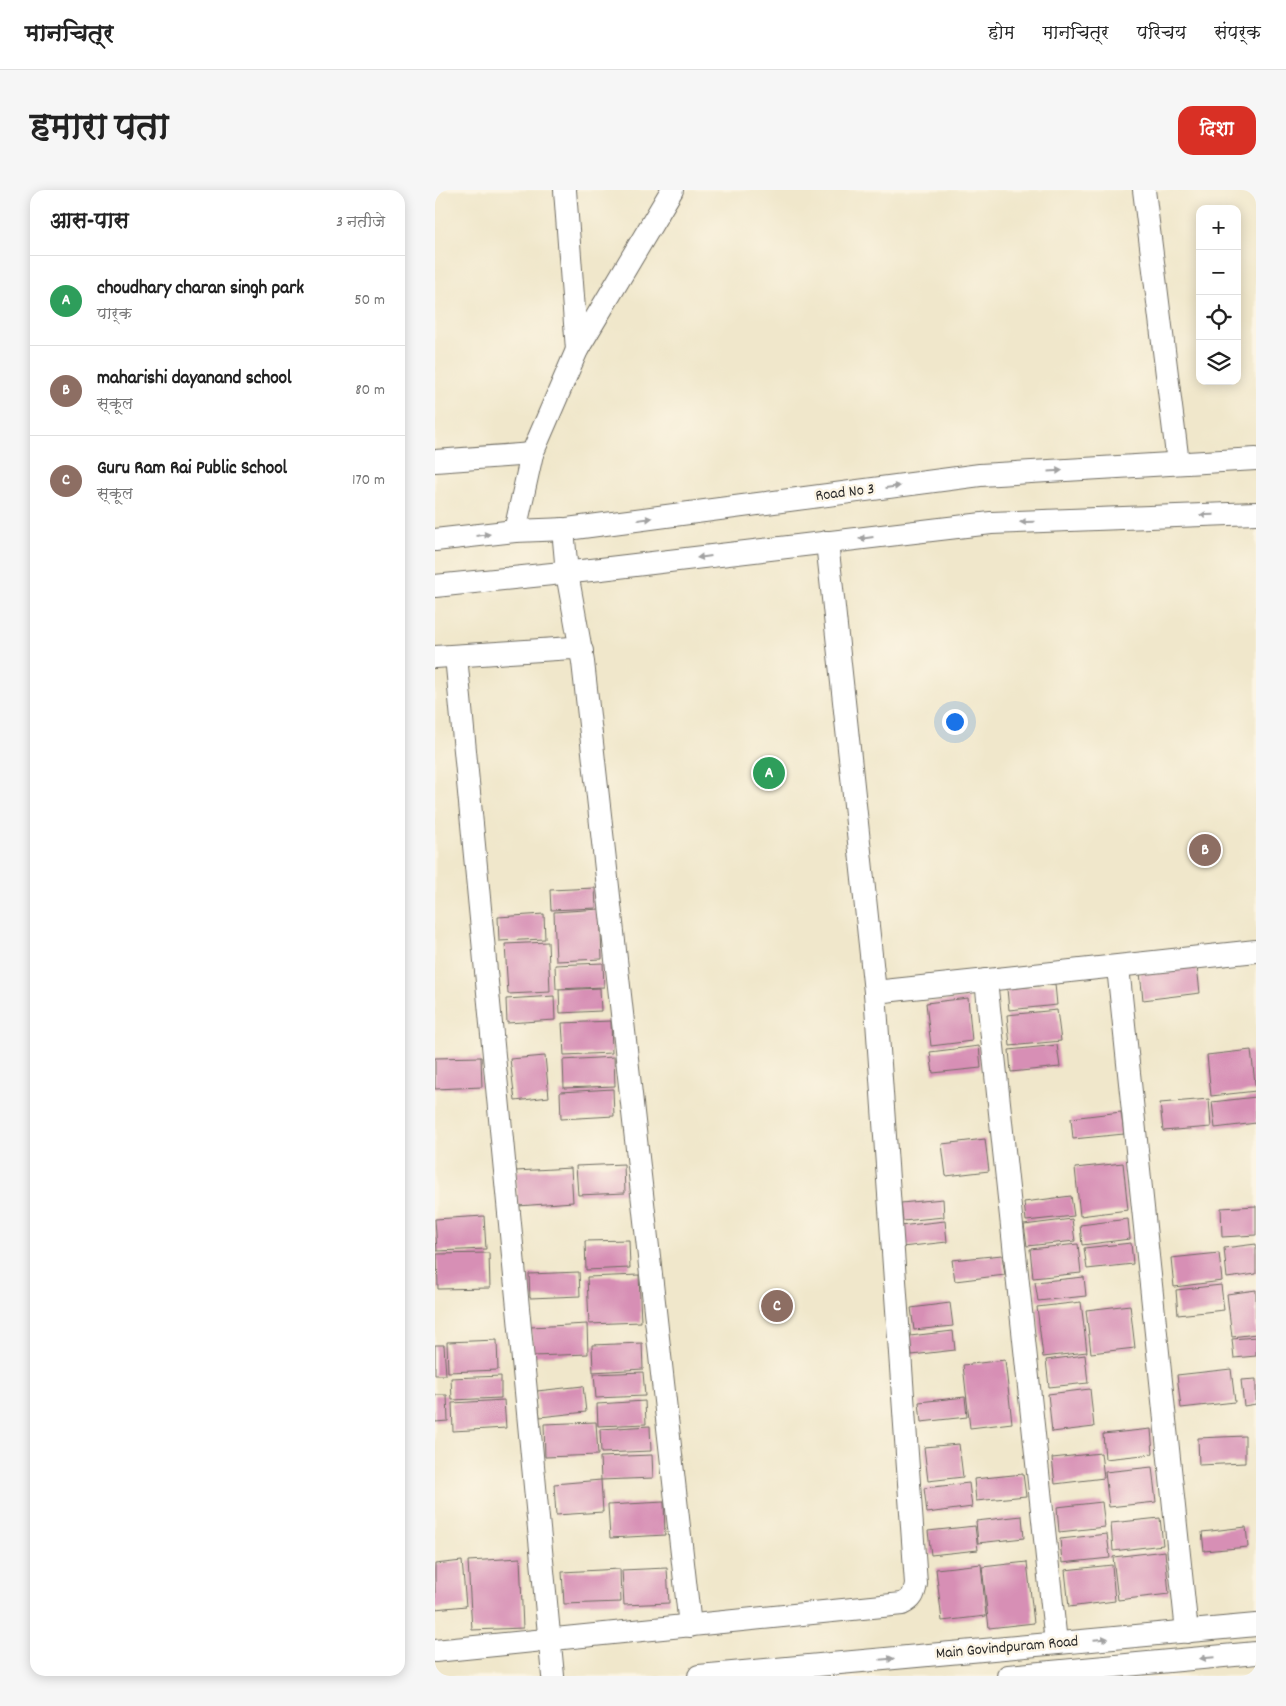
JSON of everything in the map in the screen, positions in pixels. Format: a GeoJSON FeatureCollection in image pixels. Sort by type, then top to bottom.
{"type":"FeatureCollection","features":[{"type":"Feature","properties":{"kind":"street"},"geometry":{"type":"LineString","coordinates":[[565,190],[577,350]]}},
{"type":"Feature","properties":{"kind":"street"},"geometry":{"type":"LineString","coordinates":[[515,531],[532,454],[577,350],[672,190]]}},
{"type":"Feature","properties":{"kind":"street"},"geometry":{"type":"LineString","coordinates":[[1144,190],[1178,464]]}},
{"type":"Feature","properties":{"kind":"street"},"geometry":{"type":"LineString","coordinates":[[435,461],[532,454]]}},
{"type":"Feature","properties":{"kind":"street","name":"Road No 3"},"geometry":{"type":"LineString","coordinates":[[435,540],[515,531],[563,529],[980,475],[1256,459]]}},
{"type":"Feature","properties":{"kind":"street"},"geometry":{"type":"LineString","coordinates":[[435,586],[991,523],[1256,513]]}},
{"type":"Feature","properties":{"kind":"street"},"geometry":{"type":"LineString","coordinates":[[563,529],[567,572],[582,651],[690,1626]]}},
{"type":"Feature","properties":{"kind":"street"},"geometry":{"type":"LineString","coordinates":[[435,1651],[902,1604],[911,1600],[914,1594],[915,1574],[875,992],[827,542]]}},
{"type":"Feature","properties":{"kind":"street"},"geometry":{"type":"LineString","coordinates":[[553,1676],[446,656],[572,648],[582,651]]}},
{"type":"Feature","properties":{"kind":"street"},"geometry":{"type":"LineString","coordinates":[[875,992],[1256,951]]}},
{"type":"Feature","properties":{"kind":"street"},"geometry":{"type":"LineString","coordinates":[[1117,966],[1187,1632]]}},
{"type":"Feature","properties":{"kind":"street"},"geometry":{"type":"LineString","coordinates":[[986,980],[1056,1643]]}},
{"type":"Feature","properties":{"kind":"street","name":"Main Govindpuram Road"},"geometry":{"type":"LineString","coordinates":[[699,1676],[1256,1625]]}},
{"type":"Feature","properties":{"kind":"street","name":"Main Govindpuram Road"},"geometry":{"type":"LineString","coordinates":[[1009,1676],[1256,1653]]}},
{"type":"Feature","properties":{"kind":"building"},"geometry":{"type":"Polygon","coordinates":[[[595,888],[596,908],[551,910],[550,890],[595,888]]]}},
{"type":"Feature","properties":{"kind":"building"},"geometry":{"type":"Polygon","coordinates":[[[600,909],[602,959],[556,961],[554,912],[600,909]]]}},
{"type":"Feature","properties":{"kind":"building"},"geometry":{"type":"Polygon","coordinates":[[[544,914],[545,939],[499,941],[498,917],[544,914]]]}},
{"type":"Feature","properties":{"kind":"building"},"geometry":{"type":"Polygon","coordinates":[[[548,942],[550,992],[508,994],[505,944],[548,942]]]}},
{"type":"Feature","properties":{"kind":"building"},"geometry":{"type":"Polygon","coordinates":[[[603,963],[604,987],[556,989],[555,965],[603,963]]]}},
{"type":"Feature","properties":{"kind":"building"},"geometry":{"type":"Polygon","coordinates":[[[1197,966],[1200,993],[1143,1000],[1140,973],[1197,966]]]}},
{"type":"Feature","properties":{"kind":"building"},"geometry":{"type":"Polygon","coordinates":[[[1055,984],[1057,1005],[1009,1010],[1007,989],[1055,984]]]}},
{"type":"Feature","properties":{"kind":"building"},"geometry":{"type":"Polygon","coordinates":[[[600,988],[601,1011],[560,1013],[559,990],[600,988]]]}},
{"type":"Feature","properties":{"kind":"building"},"geometry":{"type":"Polygon","coordinates":[[[554,996],[555,1020],[507,1023],[506,999],[554,996]]]}},
{"type":"Feature","properties":{"kind":"building"},"geometry":{"type":"Polygon","coordinates":[[[968,998],[972,1041],[931,1046],[926,1003],[968,998]]]}},
{"type":"Feature","properties":{"kind":"building"},"geometry":{"type":"Polygon","coordinates":[[[1057,1010],[1061,1041],[1010,1046],[1007,1015],[1057,1010]]]}},
{"type":"Feature","properties":{"kind":"building"},"geometry":{"type":"Polygon","coordinates":[[[611,1021],[612,1053],[564,1055],[562,1023],[611,1021]]]}},
{"type":"Feature","properties":{"kind":"building"},"geometry":{"type":"Polygon","coordinates":[[[1057,1045],[1060,1067],[1011,1072],[1009,1050],[1057,1045]]]}},
{"type":"Feature","properties":{"kind":"building"},"geometry":{"type":"Polygon","coordinates":[[[979,1046],[981,1068],[933,1073],[930,1052],[979,1046]]]}},
{"type":"Feature","properties":{"kind":"building"},"geometry":{"type":"Polygon","coordinates":[[[1251,1050],[1256,1091],[1211,1096],[1207,1055],[1251,1050]]]}},
{"type":"Feature","properties":{"kind":"building"},"geometry":{"type":"Polygon","coordinates":[[[545,1056],[549,1097],[515,1101],[510,1059],[545,1056]]]}},
{"type":"Feature","properties":{"kind":"building"},"geometry":{"type":"Polygon","coordinates":[[[481,1057],[482,1087],[435,1089],[435,1058],[481,1057]]]}},
{"type":"Feature","properties":{"kind":"building"},"geometry":{"type":"Polygon","coordinates":[[[614,1057],[615,1086],[564,1088],[563,1060],[614,1057]]]}},
{"type":"Feature","properties":{"kind":"building"},"geometry":{"type":"Polygon","coordinates":[[[613,1089],[614,1116],[561,1119],[560,1092],[613,1089]]]}},
{"type":"Feature","properties":{"kind":"building"},"geometry":{"type":"Polygon","coordinates":[[[1256,1097],[1256,1123],[1215,1128],[1212,1102],[1256,1097]]]}},
{"type":"Feature","properties":{"kind":"building"},"geometry":{"type":"Polygon","coordinates":[[[1209,1099],[1211,1127],[1163,1131],[1160,1103],[1209,1099]]]}},
{"type":"Feature","properties":{"kind":"building"},"geometry":{"type":"Polygon","coordinates":[[[1121,1112],[1124,1134],[1073,1139],[1071,1118],[1121,1112]]]}},
{"type":"Feature","properties":{"kind":"building"},"geometry":{"type":"Polygon","coordinates":[[[985,1139],[989,1171],[946,1176],[942,1144],[985,1139]]]}},
{"type":"Feature","properties":{"kind":"building"},"geometry":{"type":"Polygon","coordinates":[[[1123,1163],[1128,1210],[1080,1216],[1075,1168],[1123,1163]]]}},
{"type":"Feature","properties":{"kind":"building"},"geometry":{"type":"Polygon","coordinates":[[[624,1164],[625,1193],[578,1195],[576,1166],[624,1164]]]}},
{"type":"Feature","properties":{"kind":"building"},"geometry":{"type":"Polygon","coordinates":[[[571,1168],[573,1202],[518,1206],[516,1171],[571,1168]]]}},
{"type":"Feature","properties":{"kind":"building"},"geometry":{"type":"Polygon","coordinates":[[[1071,1196],[1074,1216],[1026,1221],[1024,1202],[1071,1196]]]}},
{"type":"Feature","properties":{"kind":"building"},"geometry":{"type":"Polygon","coordinates":[[[943,1199],[944,1217],[903,1221],[901,1203],[943,1199]]]}},
{"type":"Feature","properties":{"kind":"building"},"geometry":{"type":"Polygon","coordinates":[[[1256,1206],[1256,1235],[1222,1237],[1221,1208],[1256,1206]]]}},
{"type":"Feature","properties":{"kind":"building"},"geometry":{"type":"Polygon","coordinates":[[[484,1216],[486,1249],[437,1251],[435,1219],[484,1216]]]}},
{"type":"Feature","properties":{"kind":"building"},"geometry":{"type":"Polygon","coordinates":[[[1072,1219],[1075,1241],[1027,1246],[1024,1225],[1072,1219]]]}},
{"type":"Feature","properties":{"kind":"building"},"geometry":{"type":"Polygon","coordinates":[[[1128,1219],[1130,1239],[1082,1245],[1080,1225],[1128,1219]]]}},
{"type":"Feature","properties":{"kind":"building"},"geometry":{"type":"Polygon","coordinates":[[[945,1221],[947,1242],[902,1247],[900,1226],[945,1221]]]}},
{"type":"Feature","properties":{"kind":"building"},"geometry":{"type":"Polygon","coordinates":[[[629,1240],[630,1268],[586,1270],[585,1241],[629,1240]]]}},
{"type":"Feature","properties":{"kind":"building"},"geometry":{"type":"Polygon","coordinates":[[[1131,1243],[1133,1264],[1087,1269],[1084,1248],[1131,1243]]]}},
{"type":"Feature","properties":{"kind":"building"},"geometry":{"type":"Polygon","coordinates":[[[1078,1244],[1081,1273],[1033,1278],[1030,1249],[1078,1244]]]}},
{"type":"Feature","properties":{"kind":"building"},"geometry":{"type":"Polygon","coordinates":[[[1256,1244],[1256,1274],[1227,1278],[1224,1248],[1256,1244]]]}},
{"type":"Feature","properties":{"kind":"building"},"geometry":{"type":"Polygon","coordinates":[[[489,1253],[490,1288],[438,1289],[437,1254],[489,1253]]]}},
{"type":"Feature","properties":{"kind":"building"},"geometry":{"type":"Polygon","coordinates":[[[1219,1253],[1222,1281],[1174,1287],[1171,1258],[1219,1253]]]}},
{"type":"Feature","properties":{"kind":"building"},"geometry":{"type":"Polygon","coordinates":[[[1002,1255],[1005,1275],[955,1281],[952,1260],[1002,1255]]]}},
{"type":"Feature","properties":{"kind":"building"},"geometry":{"type":"Polygon","coordinates":[[[579,1272],[580,1296],[530,1298],[529,1274],[579,1272]]]}},
{"type":"Feature","properties":{"kind":"building"},"geometry":{"type":"Polygon","coordinates":[[[639,1275],[641,1322],[589,1324],[587,1277],[639,1275]]]}},
{"type":"Feature","properties":{"kind":"building"},"geometry":{"type":"Polygon","coordinates":[[[1084,1277],[1086,1296],[1038,1301],[1035,1282],[1084,1277]]]}},
{"type":"Feature","properties":{"kind":"building"},"geometry":{"type":"Polygon","coordinates":[[[1221,1285],[1224,1310],[1178,1315],[1176,1290],[1221,1285]]]}},
{"type":"Feature","properties":{"kind":"building"},"geometry":{"type":"Polygon","coordinates":[[[1256,1290],[1256,1334],[1232,1337],[1227,1294],[1256,1290]]]}},
{"type":"Feature","properties":{"kind":"building"},"geometry":{"type":"Polygon","coordinates":[[[1081,1302],[1087,1352],[1043,1357],[1037,1307],[1081,1302]]]}},
{"type":"Feature","properties":{"kind":"building"},"geometry":{"type":"Polygon","coordinates":[[[950,1303],[953,1326],[914,1330],[911,1308],[950,1303]]]}},
{"type":"Feature","properties":{"kind":"building"},"geometry":{"type":"Polygon","coordinates":[[[1130,1305],[1135,1348],[1091,1353],[1086,1310],[1130,1305]]]}},
{"type":"Feature","properties":{"kind":"building"},"geometry":{"type":"Polygon","coordinates":[[[587,1324],[588,1354],[533,1356],[531,1327],[587,1324]]]}},
{"type":"Feature","properties":{"kind":"building"},"geometry":{"type":"Polygon","coordinates":[[[953,1331],[955,1350],[912,1355],[910,1336],[953,1331]]]}},
{"type":"Feature","properties":{"kind":"building"},"geometry":{"type":"Polygon","coordinates":[[[1256,1337],[1256,1356],[1234,1358],[1232,1339],[1256,1337]]]}},
{"type":"Feature","properties":{"kind":"building"},"geometry":{"type":"Polygon","coordinates":[[[497,1340],[498,1370],[448,1372],[447,1342],[497,1340]]]}},
{"type":"Feature","properties":{"kind":"building"},"geometry":{"type":"Polygon","coordinates":[[[642,1343],[643,1369],[593,1372],[592,1345],[642,1343]]]}},
{"type":"Feature","properties":{"kind":"building"},"geometry":{"type":"Polygon","coordinates":[[[435,1345],[444,1345],[446,1375],[435,1375],[435,1345]]]}},
{"type":"Feature","properties":{"kind":"building"},"geometry":{"type":"Polygon","coordinates":[[[1085,1355],[1088,1383],[1049,1387],[1046,1360],[1085,1355]]]}},
{"type":"Feature","properties":{"kind":"building"},"geometry":{"type":"Polygon","coordinates":[[[1005,1360],[1012,1423],[970,1428],[963,1365],[1005,1360]]]}},
{"type":"Feature","properties":{"kind":"building"},"geometry":{"type":"Polygon","coordinates":[[[1231,1369],[1235,1402],[1181,1408],[1177,1375],[1231,1369]]]}},
{"type":"Feature","properties":{"kind":"building"},"geometry":{"type":"Polygon","coordinates":[[[643,1372],[645,1396],[596,1398],[594,1374],[643,1372]]]}},
{"type":"Feature","properties":{"kind":"building"},"geometry":{"type":"Polygon","coordinates":[[[501,1376],[501,1398],[452,1400],[451,1378],[501,1376]]]}},
{"type":"Feature","properties":{"kind":"building"},"geometry":{"type":"Polygon","coordinates":[[[1256,1379],[1256,1404],[1244,1406],[1241,1380],[1256,1379]]]}},
{"type":"Feature","properties":{"kind":"building"},"geometry":{"type":"Polygon","coordinates":[[[583,1386],[586,1412],[540,1417],[537,1391],[583,1386]]]}},
{"type":"Feature","properties":{"kind":"building"},"geometry":{"type":"Polygon","coordinates":[[[1090,1389],[1094,1427],[1052,1432],[1048,1394],[1090,1389]]]}},
{"type":"Feature","properties":{"kind":"building"},"geometry":{"type":"Polygon","coordinates":[[[435,1395],[447,1395],[448,1421],[435,1422],[435,1395]]]}},
{"type":"Feature","properties":{"kind":"building"},"geometry":{"type":"Polygon","coordinates":[[[965,1397],[967,1417],[921,1422],[919,1402],[965,1397]]]}},
{"type":"Feature","properties":{"kind":"building"},"geometry":{"type":"Polygon","coordinates":[[[504,1400],[506,1428],[453,1431],[452,1403],[504,1400]]]}},
{"type":"Feature","properties":{"kind":"building"},"geometry":{"type":"Polygon","coordinates":[[[645,1401],[646,1424],[598,1426],[597,1404],[645,1401]]]}},
{"type":"Feature","properties":{"kind":"building"},"geometry":{"type":"Polygon","coordinates":[[[596,1422],[598,1455],[545,1457],[544,1424],[596,1422]]]}},
{"type":"Feature","properties":{"kind":"building"},"geometry":{"type":"Polygon","coordinates":[[[650,1426],[651,1451],[601,1453],[600,1429],[650,1426]]]}},
{"type":"Feature","properties":{"kind":"building"},"geometry":{"type":"Polygon","coordinates":[[[1151,1429],[1153,1454],[1105,1459],[1103,1434],[1151,1429]]]}},
{"type":"Feature","properties":{"kind":"building"},"geometry":{"type":"Polygon","coordinates":[[[1245,1436],[1245,1463],[1199,1465],[1198,1438],[1245,1436]]]}},
{"type":"Feature","properties":{"kind":"building"},"geometry":{"type":"Polygon","coordinates":[[[959,1444],[963,1477],[928,1481],[924,1447],[959,1444]]]}},
{"type":"Feature","properties":{"kind":"building"},"geometry":{"type":"Polygon","coordinates":[[[1101,1453],[1104,1478],[1055,1484],[1052,1458],[1101,1453]]]}},
{"type":"Feature","properties":{"kind":"building"},"geometry":{"type":"Polygon","coordinates":[[[652,1455],[653,1478],[601,1480],[600,1457],[652,1455]]]}},
{"type":"Feature","properties":{"kind":"building"},"geometry":{"type":"Polygon","coordinates":[[[1152,1467],[1156,1502],[1109,1507],[1105,1472],[1152,1467]]]}},
{"type":"Feature","properties":{"kind":"building"},"geometry":{"type":"Polygon","coordinates":[[[1023,1474],[1026,1496],[976,1501],[974,1479],[1023,1474]]]}},
{"type":"Feature","properties":{"kind":"building"},"geometry":{"type":"Polygon","coordinates":[[[601,1480],[603,1512],[556,1515],[554,1484],[601,1480]]]}},
{"type":"Feature","properties":{"kind":"building"},"geometry":{"type":"Polygon","coordinates":[[[969,1483],[972,1507],[927,1513],[924,1488],[969,1483]]]}},
{"type":"Feature","properties":{"kind":"building"},"geometry":{"type":"Polygon","coordinates":[[[664,1502],[665,1535],[610,1538],[608,1505],[664,1502]]]}},
{"type":"Feature","properties":{"kind":"building"},"geometry":{"type":"Polygon","coordinates":[[[1102,1502],[1105,1527],[1059,1532],[1057,1507],[1102,1502]]]}},
{"type":"Feature","properties":{"kind":"building"},"geometry":{"type":"Polygon","coordinates":[[[1022,1516],[1024,1538],[978,1543],[976,1521],[1022,1516]]]}},
{"type":"Feature","properties":{"kind":"building"},"geometry":{"type":"Polygon","coordinates":[[[1160,1518],[1163,1545],[1113,1551],[1111,1523],[1160,1518]]]}},
{"type":"Feature","properties":{"kind":"building"},"geometry":{"type":"Polygon","coordinates":[[[975,1526],[978,1550],[931,1555],[928,1531],[975,1526]]]}},
{"type":"Feature","properties":{"kind":"building"},"geometry":{"type":"Polygon","coordinates":[[[1246,1527],[1248,1547],[1204,1551],[1202,1532],[1246,1527]]]}},
{"type":"Feature","properties":{"kind":"building"},"geometry":{"type":"Polygon","coordinates":[[[1107,1534],[1110,1558],[1062,1563],[1060,1539],[1107,1534]]]}},
{"type":"Feature","properties":{"kind":"building"},"geometry":{"type":"Polygon","coordinates":[[[1165,1551],[1169,1594],[1118,1600],[1113,1557],[1165,1551]]]}},
{"type":"Feature","properties":{"kind":"building"},"geometry":{"type":"Polygon","coordinates":[[[520,1558],[523,1628],[472,1630],[468,1561],[520,1558]]]}},
{"type":"Feature","properties":{"kind":"building"},"geometry":{"type":"Polygon","coordinates":[[[462,1561],[466,1606],[435,1609],[435,1564],[462,1561]]]}},
{"type":"Feature","properties":{"kind":"building"},"geometry":{"type":"Polygon","coordinates":[[[1027,1562],[1034,1623],[989,1628],[982,1567],[1027,1562]]]}},
{"type":"Feature","properties":{"kind":"building"},"geometry":{"type":"Polygon","coordinates":[[[981,1564],[986,1616],[942,1621],[936,1569],[981,1564]]]}},
{"type":"Feature","properties":{"kind":"building"},"geometry":{"type":"Polygon","coordinates":[[[1112,1565],[1115,1601],[1069,1607],[1065,1570],[1112,1565]]]}},
{"type":"Feature","properties":{"kind":"building"},"geometry":{"type":"Polygon","coordinates":[[[667,1568],[669,1603],[624,1605],[622,1570],[667,1568]]]}},
{"type":"Feature","properties":{"kind":"building"},"geometry":{"type":"Polygon","coordinates":[[[620,1569],[621,1602],[564,1604],[562,1572],[620,1569]]]}},
{"type":"Feature","properties":{"kind":"place","name":"choudhary charan singh park"},"geometry":{"type":"Point","coordinates":[769,773]}},
{"type":"Feature","properties":{"kind":"place","name":"maharishi dayanand school"},"geometry":{"type":"Point","coordinates":[1205,850]}},
{"type":"Feature","properties":{"kind":"place","name":"Guru Ram Rai Public School"},"geometry":{"type":"Point","coordinates":[777,1306]}}]}
